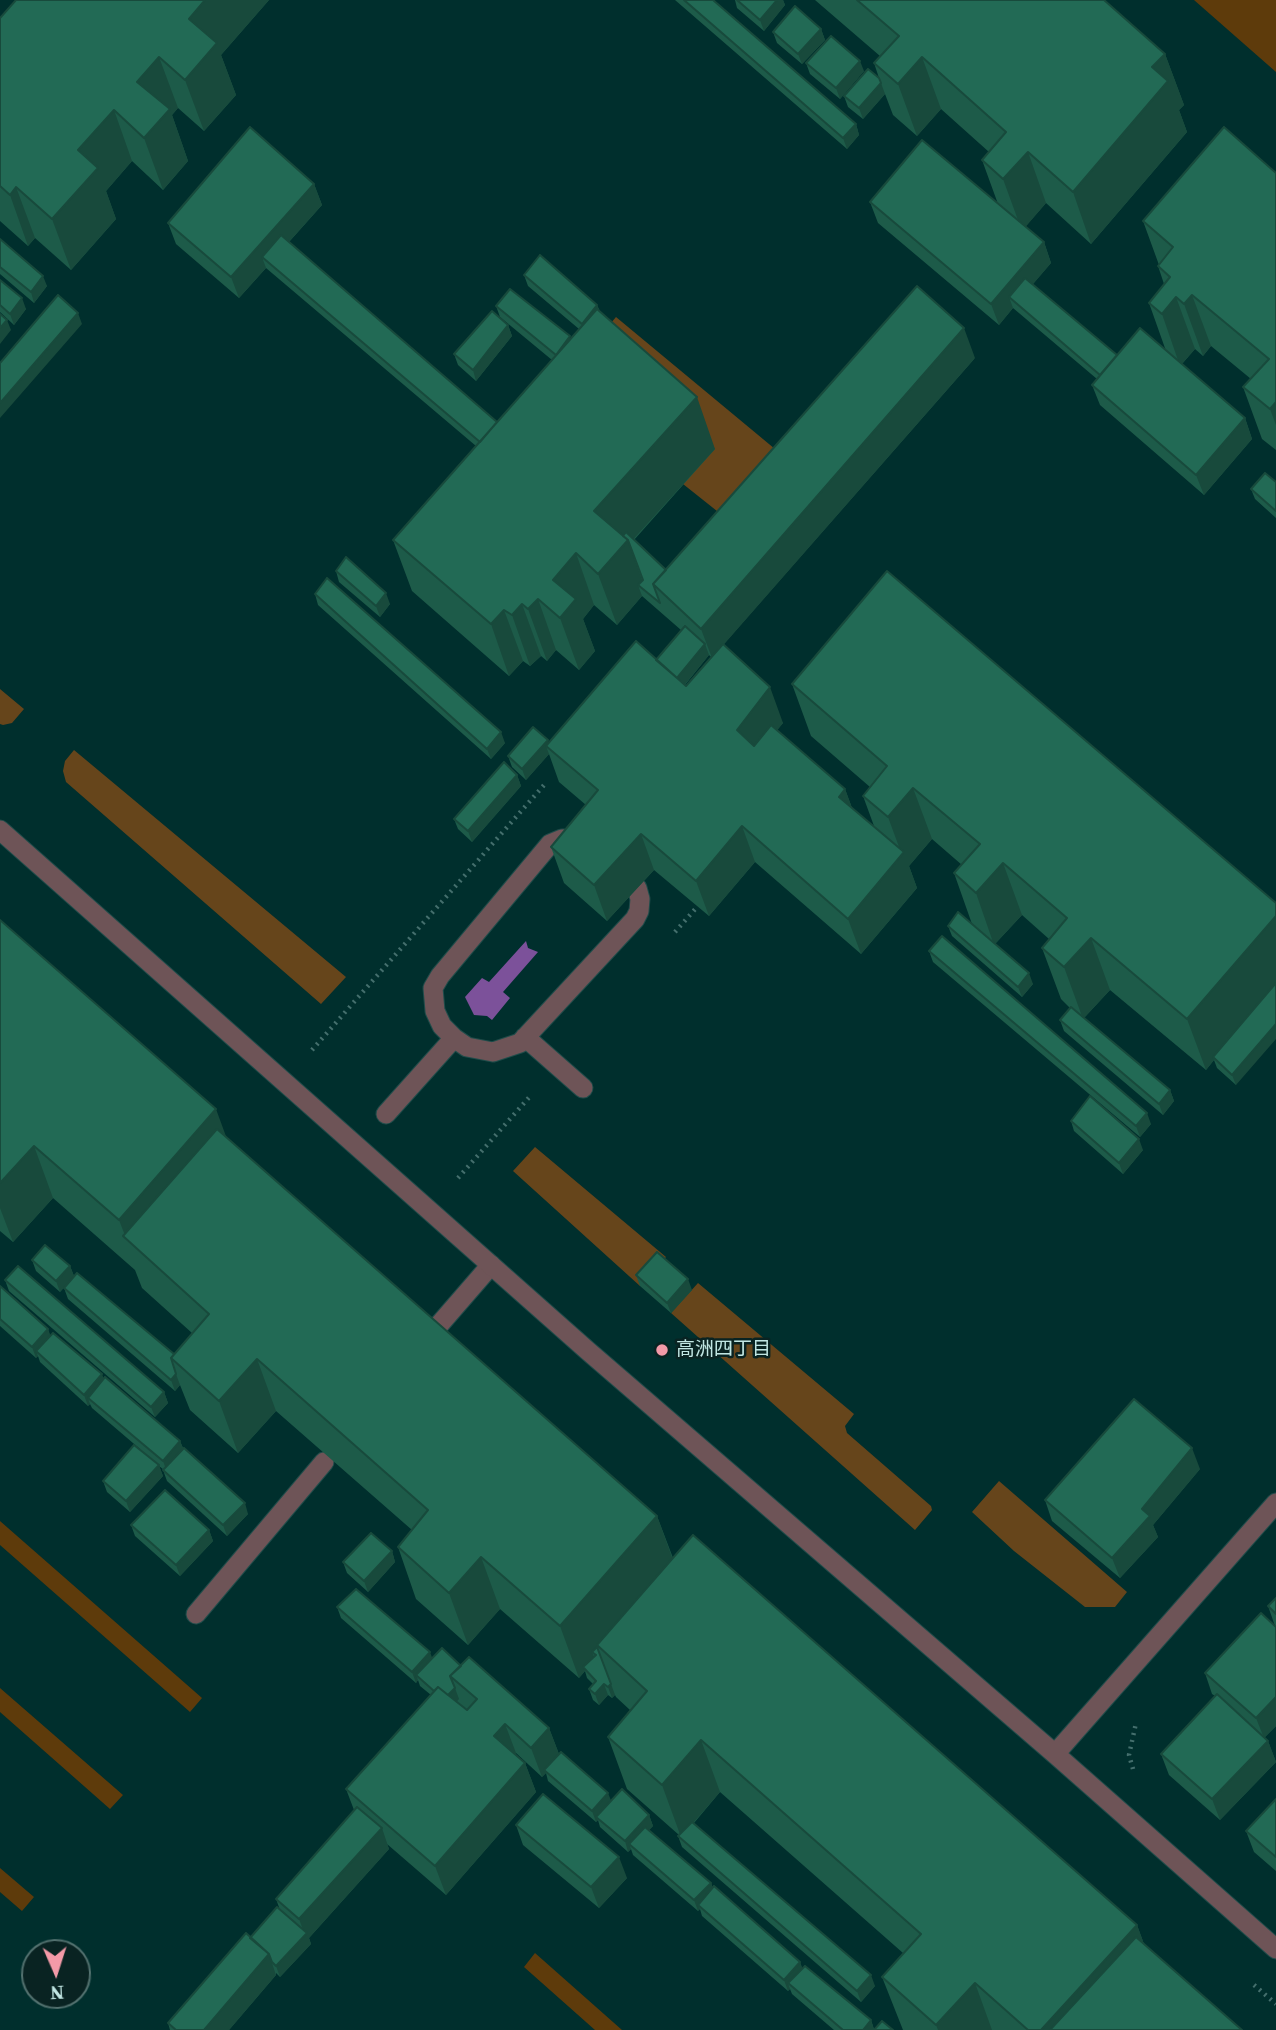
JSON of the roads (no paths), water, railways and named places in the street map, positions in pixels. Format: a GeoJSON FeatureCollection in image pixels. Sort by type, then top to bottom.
{"type":"FeatureCollection","features":[{"type":"Feature","properties":{"kind":"street"},"geometry":{"type":"LineString","coordinates":[[0,830],[491,1265],[1276,1949]]}},
{"type":"Feature","properties":{"kind":"street"},"geometry":{"type":"LineString","coordinates":[[593,848],[572,838],[550,844],[440,975],[433,988],[435,1011],[442,1026],[454,1038],[467,1047],[493,1052],[520,1043],[635,919],[640,900],[637,888]]}},
{"type":"Feature","properties":{"kind":"street"},"geometry":{"type":"LineString","coordinates":[[525,1037],[583,1088]]}},
{"type":"Feature","properties":{"kind":"street"},"geometry":{"type":"LineString","coordinates":[[386,1114],[454,1038]]}},
{"type":"Feature","properties":{"kind":"street"},"geometry":{"type":"LineString","coordinates":[[426,1340],[491,1265]]}},
{"type":"Feature","properties":{"kind":"street"},"geometry":{"type":"LineString","coordinates":[[196,1614],[324,1462]]}},
{"type":"Feature","properties":{"kind":"street"},"geometry":{"type":"LineString","coordinates":[[1055,1754],[1276,1503]]}},
{"type":"Feature","properties":{"kind":"place","name":"高洲四丁目"},"geometry":{"type":"Point","coordinates":[662,1350]}}]}
